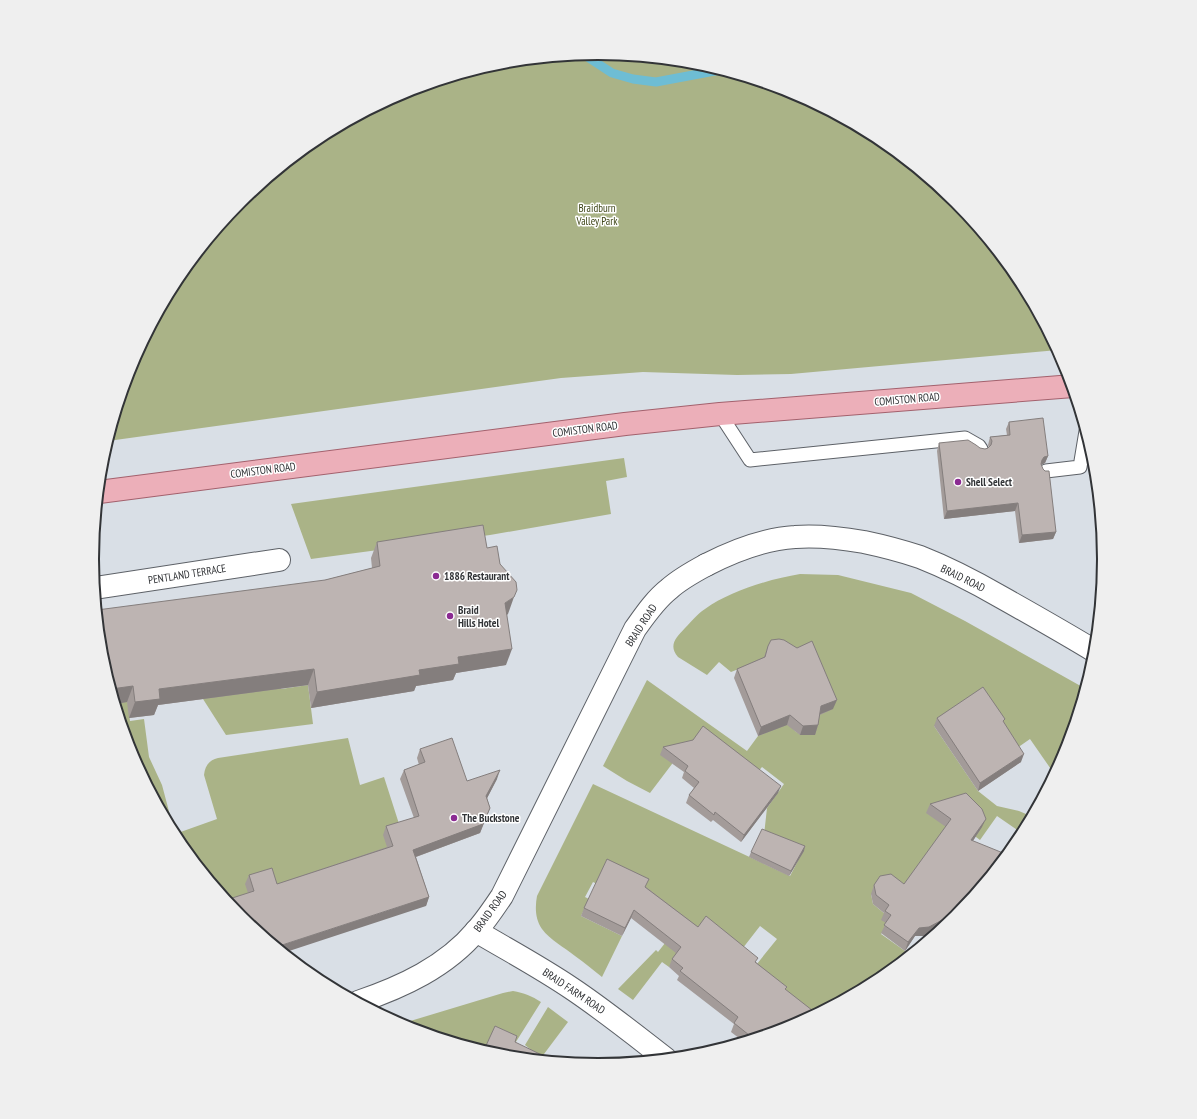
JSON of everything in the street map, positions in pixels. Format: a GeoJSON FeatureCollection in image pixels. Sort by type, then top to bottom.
{"type":"FeatureCollection","features":[{"type":"Feature","properties":{"kind":"main road","name":"COMISTON ROAD"},"geometry":{"type":"LineString","coordinates":[[103,491],[625,424],[720,414],[1067,387]]}},
{"type":"Feature","properties":{"kind":"street","name":"BRAID ROAD"},"geometry":{"type":"LineString","coordinates":[[364,1000],[388,991],[422,975],[439,964],[476,931],[502,896],[636,630],[657,600],[680,580],[706,565],[733,552],[751,546],[768,541],[793,537],[823,536],[853,540],[890,548],[933,563],[974,582],[1090,648]]}},
{"type":"Feature","properties":{"kind":"street","name":"PENTLAND TERRACE"},"geometry":{"type":"LineString","coordinates":[[100,587],[279,560]]}},
{"type":"Feature","properties":{"kind":"street","name":"BRAID FARM ROAD"},"geometry":{"type":"LineString","coordinates":[[476,931],[572,988],[661,1055]]}},
{"type":"Feature","properties":{"kind":"lane"},"geometry":{"type":"LineString","coordinates":[[720,414],[750,460],[965,438],[979,446],[981,449]]}},
{"type":"Feature","properties":{"kind":"lane"},"geometry":{"type":"LineString","coordinates":[[1046,471],[1080,467],[1084,443]]}},
{"type":"Feature","properties":{"kind":"green space","name":"Braidburn Valley Park"},"geometry":{"type":"Polygon","coordinates":[[[598,60],[631,61],[664,64],[696,70],[728,77],[790,98],[848,127],[903,163],[952,206],[974,230],[995,255],[1014,282],[1031,310],[1052,351],[791,374],[737,375],[643,372],[561,378],[114,440],[137,368],[166,310],[202,255],[245,206],[269,184],[294,163],[321,144],[349,127],[407,98],[469,77],[533,64],[598,60]]]}},
{"type":"Feature","properties":{"kind":"green space"},"geometry":{"type":"Polygon","coordinates":[[[624,458],[627,477],[606,481],[611,514],[490,535],[311,559],[291,504],[624,458]]]}},
{"type":"Feature","properties":{"kind":"green space"},"geometry":{"type":"Polygon","coordinates":[[[800,574],[838,575],[911,593],[965,621],[1082,686],[1071,720],[1060,751],[1051,769],[1030,739],[1014,750],[934,726],[978,791],[997,806],[1028,815],[1018,831],[997,816],[980,840],[976,837],[948,828],[972,891],[947,918],[871,894],[873,904],[885,914],[888,924],[881,934],[908,952],[876,975],[848,992],[803,1015],[748,975],[777,939],[760,926],[739,953],[703,924],[669,967],[662,962],[633,1000],[618,989],[656,950],[658,952],[680,924],[593,882],[585,897],[589,899],[581,916],[622,936],[602,977],[545,933],[538,921],[536,913],[537,896],[593,784],[790,876],[803,851],[764,835],[767,808],[784,784],[762,767],[756,774],[672,756],[672,764],[650,793],[603,766],[647,680],[747,751],[758,736],[789,723],[794,730],[800,734],[806,735],[813,732],[764,659],[731,672],[719,662],[707,675],[678,657],[675,653],[673,645],[676,638],[699,613],[705,609],[738,591],[776,579],[800,574]]]}},
{"type":"Feature","properties":{"kind":"green space"},"geometry":{"type":"Polygon","coordinates":[[[278,661],[281,689],[308,685],[313,724],[226,735],[203,699],[200,672],[278,661]]]}},
{"type":"Feature","properties":{"kind":"green space"},"geometry":{"type":"Polygon","coordinates":[[[125,681],[130,721],[144,719],[149,757],[162,785],[170,816],[137,751],[115,682],[125,681]]]}},
{"type":"Feature","properties":{"kind":"green space"},"geometry":{"type":"Polygon","coordinates":[[[348,738],[360,785],[384,777],[401,830],[389,855],[238,905],[202,864],[180,832],[217,819],[204,775],[206,766],[212,760],[348,738]]]}},
{"type":"Feature","properties":{"kind":"green space"},"geometry":{"type":"Polygon","coordinates":[[[513,991],[528,995],[541,1002],[514,1045],[498,1048],[469,1042],[409,1022],[513,991]]]}},
{"type":"Feature","properties":{"kind":"green space"},"geometry":{"type":"Polygon","coordinates":[[[548,1007],[568,1022],[543,1056],[538,1055],[525,1045],[548,1007]]]}},
{"type":"Feature","properties":{"kind":"building"},"geometry":{"type":"Polygon","coordinates":[[[1043,418],[1048,456],[1044,457],[1041,464],[1045,471],[1049,471],[1056,532],[1022,535],[1018,503],[947,511],[939,443],[968,440],[980,448],[985,449],[991,445],[992,441],[990,437],[1010,435],[1009,422],[1043,418]]]}},
{"type":"Feature","properties":{"kind":"building"},"geometry":{"type":"Polygon","coordinates":[[[483,525],[487,548],[497,546],[500,564],[516,582],[517,590],[514,597],[505,603],[512,649],[458,657],[459,664],[419,670],[420,675],[317,692],[314,669],[159,689],[160,699],[135,702],[133,686],[116,688],[103,625],[102,609],[325,580],[380,566],[377,542],[483,525]]]}},
{"type":"Feature","properties":{"kind":"building"},"geometry":{"type":"Polygon","coordinates":[[[771,640],[784,640],[797,648],[812,641],[837,700],[821,706],[818,725],[803,726],[790,715],[761,727],[737,669],[765,657],[771,640]]]}},
{"type":"Feature","properties":{"kind":"building"},"geometry":{"type":"Polygon","coordinates":[[[983,687],[1005,719],[1003,721],[1024,754],[980,783],[937,718],[983,687]]]}},
{"type":"Feature","properties":{"kind":"building"},"geometry":{"type":"Polygon","coordinates":[[[703,726],[781,786],[744,835],[715,812],[714,815],[689,795],[699,782],[685,771],[688,766],[663,747],[693,740],[703,726]]]}},
{"type":"Feature","properties":{"kind":"building"},"geometry":{"type":"Polygon","coordinates":[[[452,738],[467,781],[500,770],[486,796],[490,808],[483,824],[413,850],[429,897],[281,945],[245,913],[231,898],[254,891],[249,875],[272,868],[277,884],[393,846],[386,826],[419,816],[404,770],[425,762],[420,749],[452,738]]]}},
{"type":"Feature","properties":{"kind":"building"},"geometry":{"type":"Polygon","coordinates":[[[966,793],[982,809],[986,819],[971,840],[1003,853],[974,889],[952,913],[945,920],[929,927],[919,928],[908,942],[884,925],[891,915],[885,911],[889,905],[876,895],[874,885],[880,876],[891,874],[904,884],[951,819],[930,804],[966,793]]]}},
{"type":"Feature","properties":{"kind":"building"},"geometry":{"type":"Polygon","coordinates":[[[762,829],[805,846],[791,871],[751,852],[762,829]]]}},
{"type":"Feature","properties":{"kind":"building"},"geometry":{"type":"Polygon","coordinates":[[[607,859],[649,879],[645,887],[698,927],[706,916],[758,958],[755,962],[787,987],[785,989],[812,1010],[790,1021],[749,1035],[734,1023],[738,1017],[680,971],[683,968],[672,959],[681,947],[634,910],[625,928],[584,908],[607,859]]]}},
{"type":"Feature","properties":{"kind":"building"},"geometry":{"type":"Polygon","coordinates":[[[495,1026],[517,1036],[515,1042],[544,1056],[533,1055],[486,1046],[495,1026]]]}},
{"type":"Feature","properties":{"kind":"waterway"},"geometry":{"type":"LineString","coordinates":[[592,60],[612,73],[633,79],[656,82],[707,72]]}},
{"type":"Feature","properties":{"kind":"place","name":"Shell Select"},"geometry":{"type":"Point","coordinates":[958,482]}},
{"type":"Feature","properties":{"kind":"place","name":"1886 Restaurant"},"geometry":{"type":"Point","coordinates":[436,576]}},
{"type":"Feature","properties":{"kind":"place","name":"Braid Hills Hotel"},"geometry":{"type":"Point","coordinates":[450,616]}},
{"type":"Feature","properties":{"kind":"place","name":"The Buckstone"},"geometry":{"type":"Point","coordinates":[454,818]}}]}
